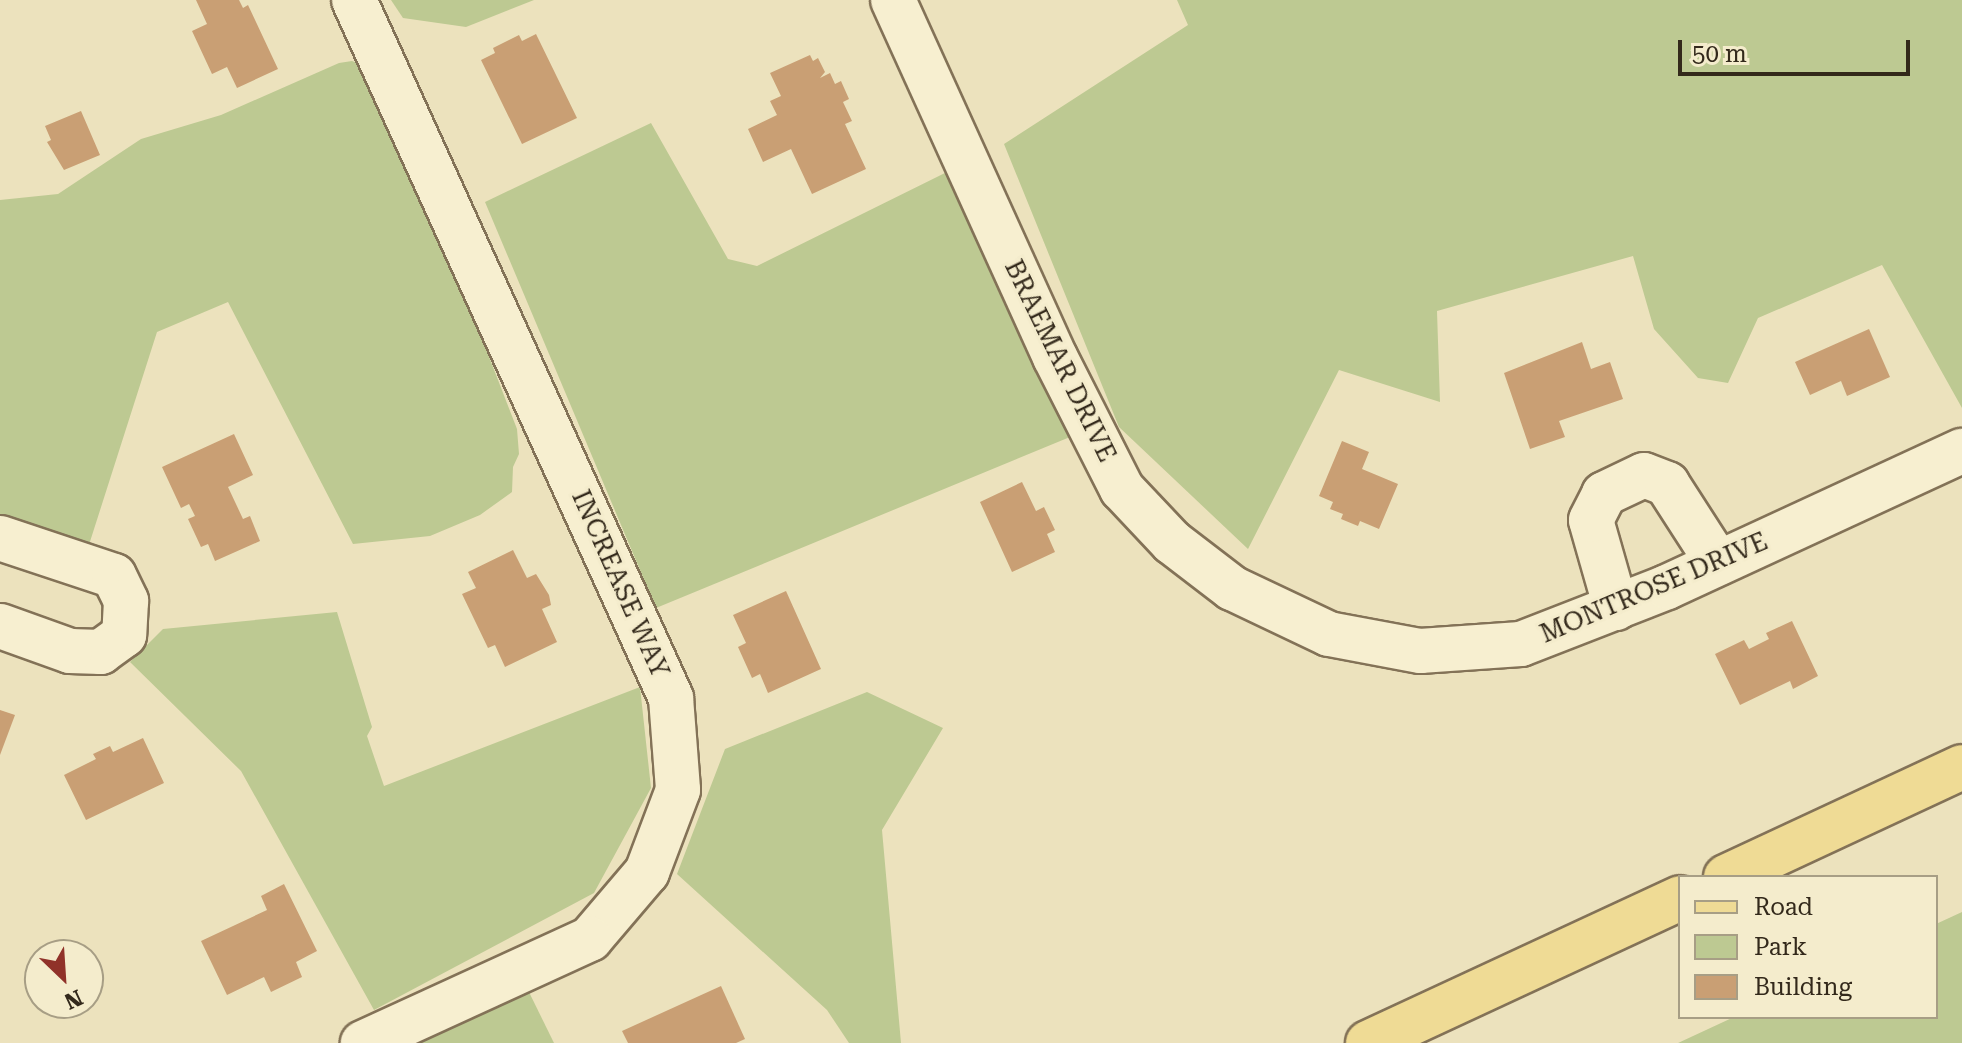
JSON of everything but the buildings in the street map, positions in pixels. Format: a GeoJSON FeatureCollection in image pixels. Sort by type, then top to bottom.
{"type":"FeatureCollection","features":[{"type":"Feature","properties":{"kind":"main road"},"geometry":{"type":"LineString","coordinates":[[1730,875],[1962,767]]}},
{"type":"Feature","properties":{"kind":"main road"},"geometry":{"type":"LineString","coordinates":[[1368,1043],[1678,899]]}},
{"type":"Feature","properties":{"kind":"street","name":"INCREASE WAY"},"geometry":{"type":"LineString","coordinates":[[354,0],[671,698],[678,790],[647,872],[590,939],[363,1043]]}},
{"type":"Feature","properties":{"kind":"street","name":"BRAEMAR DRIVE"},"geometry":{"type":"LineString","coordinates":[[893,0],[1055,357],[1122,489],[1172,542],[1232,588],[1329,634]]}},
{"type":"Feature","properties":{"kind":"street","name":"MONTROSE DRIVE"},"geometry":{"type":"LineString","coordinates":[[1329,634],[1420,651],[1521,644],[1616,608],[1962,451]]}},
{"type":"Feature","properties":{"kind":"street"},"geometry":{"type":"LineString","coordinates":[[1616,608],[1591,520],[1604,494],[1644,475],[1667,484],[1718,563]]}},
{"type":"Feature","properties":{"kind":"street"},"geometry":{"type":"LineString","coordinates":[[0,538],[114,576],[126,601],[124,635],[101,652],[70,651],[0,626]]}},
{"type":"Feature","properties":{"kind":"green space"},"geometry":{"type":"Polygon","coordinates":[[[391,0],[534,0],[466,27],[403,18],[391,0]]]}},
{"type":"Feature","properties":{"kind":"green space"},"geometry":{"type":"Polygon","coordinates":[[[1177,0],[1962,0],[1962,408],[1882,265],[1758,318],[1728,383],[1698,378],[1654,329],[1633,256],[1437,311],[1440,402],[1339,370],[1248,549],[1119,427],[1004,144],[1188,25],[1177,0]]]}},
{"type":"Feature","properties":{"kind":"green space"},"geometry":{"type":"Polygon","coordinates":[[[352,61],[365,66],[432,209],[517,429],[519,454],[513,467],[512,492],[480,515],[430,536],[353,544],[228,302],[157,332],[87,551],[0,526],[0,200],[58,194],[141,139],[221,115],[339,63],[352,61]]]}},
{"type":"Feature","properties":{"kind":"green space"},"geometry":{"type":"Polygon","coordinates":[[[651,123],[728,259],[757,266],[949,171],[1070,437],[656,608],[485,202],[651,123]]]}},
{"type":"Feature","properties":{"kind":"green space"},"geometry":{"type":"Polygon","coordinates":[[[337,612],[372,727],[367,736],[384,786],[640,687],[651,788],[594,893],[374,1010],[241,771],[130,662],[163,629],[337,612]]]}},
{"type":"Feature","properties":{"kind":"green space"},"geometry":{"type":"Polygon","coordinates":[[[867,692],[943,728],[882,830],[901,1043],[849,1043],[827,1010],[677,874],[725,749],[867,692]]]}},
{"type":"Feature","properties":{"kind":"green space"},"geometry":{"type":"Polygon","coordinates":[[[1962,912],[1962,1043],[1678,1043],[1730,1019],[1938,1019],[1938,923],[1962,912]]]}},
{"type":"Feature","properties":{"kind":"green space"},"geometry":{"type":"Polygon","coordinates":[[[526,986],[554,1043],[405,1043],[526,986]]]}}]}
